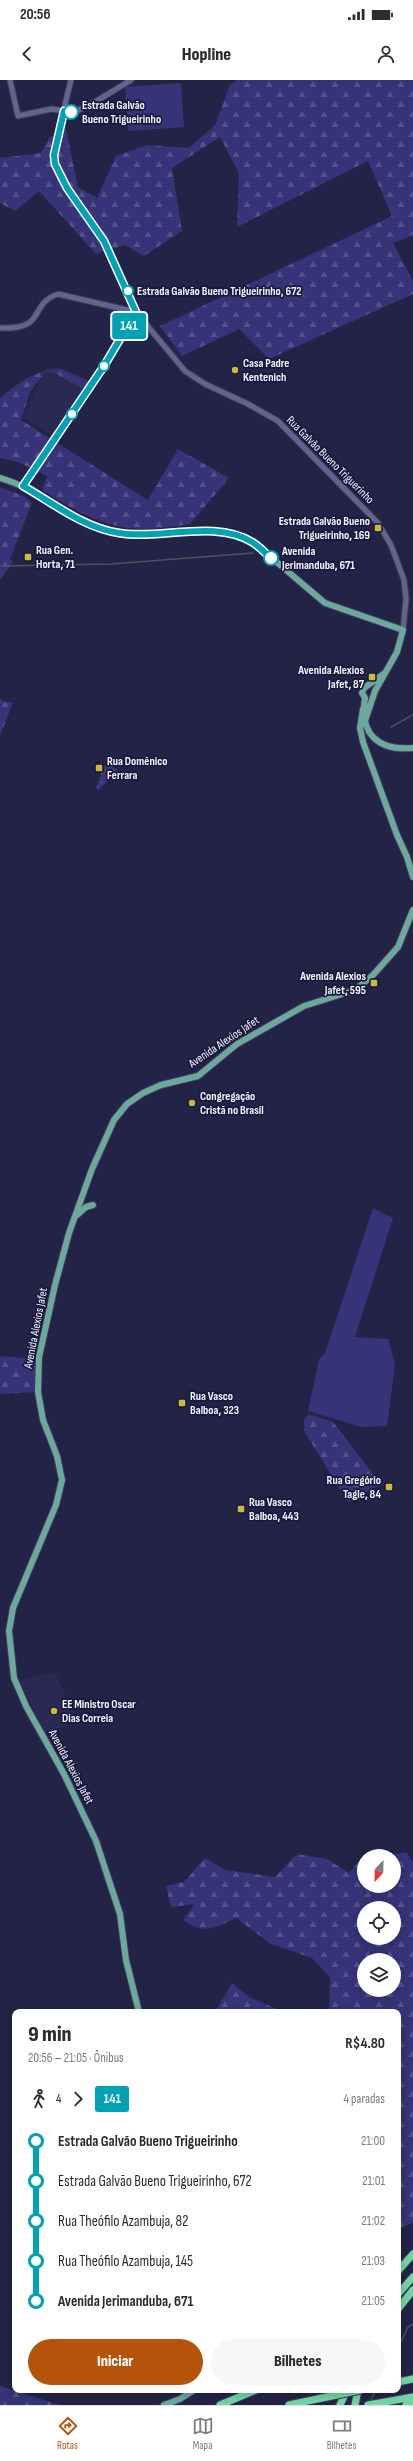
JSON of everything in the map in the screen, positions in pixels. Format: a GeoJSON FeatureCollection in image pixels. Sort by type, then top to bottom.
{"type":"FeatureCollection","features":[{"type":"Feature","properties":{"kind":"highway"},"geometry":{"type":"LineString","coordinates":[[401,2268],[413,2254]]}},
{"type":"Feature","properties":{"kind":"highway"},"geometry":{"type":"LineString","coordinates":[[401,2291],[413,2277]]}},
{"type":"Feature","properties":{"kind":"highway"},"geometry":{"type":"LineString","coordinates":[[401,2305],[413,2290]]}},
{"type":"Feature","properties":{"kind":"highway"},"geometry":{"type":"LineString","coordinates":[[401,2381],[413,2379]]}},
{"type":"Feature","properties":{"kind":"highway"},"geometry":{"type":"LineString","coordinates":[[220,2405],[249,2393]]}},
{"type":"Feature","properties":{"kind":"highway"},"geometry":{"type":"LineString","coordinates":[[340,2405],[346,2393]]}},
{"type":"Feature","properties":{"kind":"highway"},"geometry":{"type":"LineString","coordinates":[[289,2405],[346,2393]]}},
{"type":"Feature","properties":{"kind":"highway"},"geometry":{"type":"LineString","coordinates":[[355,2405],[359,2393]]}},
{"type":"Feature","properties":{"kind":"highway"},"geometry":{"type":"LineString","coordinates":[[368,2405],[413,2396]]}},
{"type":"Feature","properties":{"kind":"highway"},"geometry":{"type":"LineString","coordinates":[[406,2405],[413,2403]]}},
{"type":"Feature","properties":{"kind":"main road"},"geometry":{"type":"LineString","coordinates":[[0,478],[23,486],[86,522],[119,533],[206,532],[236,535],[246,538],[253,542],[325,603],[403,630],[398,652],[372,698],[362,736]]}},
{"type":"Feature","properties":{"kind":"main road"},"geometry":{"type":"LineString","coordinates":[[386,672],[362,691],[365,698],[360,724],[372,772],[407,857],[413,877]]}},
{"type":"Feature","properties":{"kind":"main road"},"geometry":{"type":"LineString","coordinates":[[368,687],[375,692]]}},
{"type":"Feature","properties":{"kind":"main road"},"geometry":{"type":"LineString","coordinates":[[365,698],[372,698]]}},
{"type":"Feature","properties":{"kind":"main road"},"geometry":{"type":"LineString","coordinates":[[363,709],[366,723],[374,738],[383,745],[396,749],[413,748]]}},
{"type":"Feature","properties":{"kind":"main road","name":"Avenida Alexios Jafet"},"geometry":{"type":"LineString","coordinates":[[137,2009],[126,1960],[120,1914],[96,1841],[73,1792],[14,1678],[9,1631],[18,1597],[61,1491],[62,1470],[39,1407],[38,1372],[47,1320],[73,1219],[107,1133],[114,1120],[127,1104],[143,1092],[161,1084],[198,1076],[237,1044],[304,1006],[355,990],[373,975],[398,947],[413,910]]}},
{"type":"Feature","properties":{"kind":"main road"},"geometry":{"type":"LineString","coordinates":[[73,1219],[86,1207],[93,1205]]}},
{"type":"Feature","properties":{"kind":"main road"},"geometry":{"type":"LineString","coordinates":[[164,2405],[180,2399],[189,2393]]}},
{"type":"Feature","properties":{"kind":"street"},"geometry":{"type":"LineString","coordinates":[[10,80],[18,116],[51,109],[74,112],[131,80]]}},
{"type":"Feature","properties":{"kind":"street","name":"Rua Galvão Bueno Triguerinho"},"geometry":{"type":"LineString","coordinates":[[71,80],[54,155],[55,164],[68,190],[104,241],[136,312],[185,371],[205,384],[248,404],[278,421],[378,523],[391,545],[404,580],[406,599],[403,630]]}},
{"type":"Feature","properties":{"kind":"street"},"geometry":{"type":"LineString","coordinates":[[0,328],[25,326],[30,323],[44,301],[58,294],[127,312],[136,312]]}},
{"type":"Feature","properties":{"kind":"street"},"geometry":{"type":"LineString","coordinates":[[23,486],[104,366],[136,312]]}},
{"type":"Feature","properties":{"kind":"shaded area"},"geometry":{"type":"Polygon","coordinates":[[[46,367],[64,369],[90,381],[53,436],[23,417],[46,367]]]}},
{"type":"Feature","properties":{"kind":"shaded area","name":"EE Ministro Oscar Dias Correia"},"geometry":{"type":"Polygon","coordinates":[[[55,1672],[77,1720],[46,1734],[19,1680],[55,1672]]]}},
{"type":"Feature","properties":{"kind":"green space"},"geometry":{"type":"Polygon","coordinates":[[[237,80],[413,80],[413,235],[393,243],[413,281],[413,294],[269,359],[239,329],[182,356],[160,326],[392,216],[368,161],[237,227],[239,173],[220,137],[172,168],[182,231],[144,256],[125,245],[96,254],[39,191],[15,211],[0,203],[0,158],[41,153],[50,137],[66,129],[78,187],[97,198],[116,156],[147,145],[189,148],[215,125],[230,85],[237,80]]]}},
{"type":"Feature","properties":{"kind":"green space"},"geometry":{"type":"Polygon","coordinates":[[[181,83],[184,127],[128,131],[125,87],[181,83]]]}},
{"type":"Feature","properties":{"kind":"green space"},"geometry":{"type":"Polygon","coordinates":[[[61,369],[88,381],[83,389],[53,372],[45,372],[30,392],[21,420],[148,500],[178,449],[229,478],[190,524],[144,529],[116,526],[103,522],[66,505],[42,490],[47,476],[18,462],[0,458],[0,398],[28,378],[43,372],[61,369]]]}},
{"type":"Feature","properties":{"kind":"green space"},"geometry":{"type":"Polygon","coordinates":[[[0,487],[24,496],[32,503],[10,559],[13,562],[0,580],[0,487]]]}},
{"type":"Feature","properties":{"kind":"green space"},"geometry":{"type":"Polygon","coordinates":[[[0,698],[4,702],[13,702],[0,736],[0,698]]]}},
{"type":"Feature","properties":{"kind":"green space"},"geometry":{"type":"Polygon","coordinates":[[[107,764],[118,770],[98,791],[96,788],[103,768],[107,764]]]}},
{"type":"Feature","properties":{"kind":"green space"},"geometry":{"type":"Polygon","coordinates":[[[373,1208],[393,1218],[355,1337],[388,1339],[395,1364],[387,1426],[361,1427],[308,1411],[319,1359],[325,1353],[373,1208]]]}},
{"type":"Feature","properties":{"kind":"green space"},"geometry":{"type":"Polygon","coordinates":[[[0,1356],[37,1359],[35,1392],[0,1394],[0,1356]]]}},
{"type":"Feature","properties":{"kind":"green space"},"geometry":{"type":"Polygon","coordinates":[[[308,1414],[333,1422],[381,1484],[348,1502],[304,1431],[304,1420],[308,1414]]]}},
{"type":"Feature","properties":{"kind":"green space"},"geometry":{"type":"Polygon","coordinates":[[[406,1852],[413,1862],[413,2223],[401,2229],[401,2009],[329,2009],[330,1977],[312,1958],[271,1944],[236,1918],[222,1925],[203,1929],[190,1925],[183,1920],[195,1904],[171,1907],[166,1886],[184,1882],[205,1858],[225,1870],[275,1877],[297,1854],[327,1859],[349,1873],[357,1864],[357,1893],[401,1893],[401,1853],[406,1852]]]}},
{"type":"Feature","properties":{"kind":"green space"},"geometry":{"type":"Polygon","coordinates":[[[232,1983],[249,1997],[277,2009],[217,2009],[232,1983]]]}},
{"type":"Feature","properties":{"kind":"green space"},"geometry":{"type":"Polygon","coordinates":[[[0,2386],[12,2390],[12,2393],[22,2393],[60,2405],[0,2405],[0,2386]]]}},
{"type":"Feature","properties":{"kind":"waterway"},"geometry":{"type":"LineString","coordinates":[[0,566],[111,564],[253,553]]}},
{"type":"Feature","properties":{"kind":"waterway"},"geometry":{"type":"LineString","coordinates":[[391,727],[413,715]]}},
{"type":"Feature","properties":{"kind":"waterway"},"geometry":{"type":"LineString","coordinates":[[401,2342],[408,2327],[413,2324]]}},
{"type":"Feature","properties":{"kind":"waterway"},"geometry":{"type":"LineString","coordinates":[[369,2403],[374,2393]]}},
{"type":"Feature","properties":{"kind":"bus line","name":"141"},"geometry":{"type":"LineString","coordinates":[[71,112],[64,111],[54,155],[55,164],[61,179],[79,207],[96,226],[113,257],[136,312],[131,323],[104,366],[23,486],[60,508],[104,530],[124,534],[191,532],[225,533],[246,538],[253,542],[271,558]]}},
{"type":"Feature","properties":{"kind":"place","name":"Estrada Galvão Bueno Trigueirinho"},"geometry":{"type":"Point","coordinates":[71,112]}},
{"type":"Feature","properties":{"kind":"place","name":"Estrada Galvão Bueno Trigueirinho, 672"},"geometry":{"type":"Point","coordinates":[128,291]}},
{"type":"Feature","properties":{"kind":"place","name":"Casa Padre Kentenich"},"geometry":{"type":"Point","coordinates":[235,370]}},
{"type":"Feature","properties":{"kind":"place","name":"Estrada Galvão Bueno Trigueirinho, 169"},"geometry":{"type":"Point","coordinates":[378,528]}},
{"type":"Feature","properties":{"kind":"place","name":"Rua Gen. Horta, 71"},"geometry":{"type":"Point","coordinates":[28,557]}},
{"type":"Feature","properties":{"kind":"place","name":"Avenida Jerimanduba, 671"},"geometry":{"type":"Point","coordinates":[271,558]}},
{"type":"Feature","properties":{"kind":"place","name":"Avenida Alexios Jafet, 87"},"geometry":{"type":"Point","coordinates":[372,677]}},
{"type":"Feature","properties":{"kind":"place","name":"Rua Domênico Ferrara"},"geometry":{"type":"Point","coordinates":[99,768]}},
{"type":"Feature","properties":{"kind":"place","name":"Avenida Alexios Jafet, 595"},"geometry":{"type":"Point","coordinates":[374,983]}},
{"type":"Feature","properties":{"kind":"place","name":"Congregação Cristã no Brasil"},"geometry":{"type":"Point","coordinates":[192,1103]}},
{"type":"Feature","properties":{"kind":"place","name":"Rua Vasco Balboa, 323"},"geometry":{"type":"Point","coordinates":[182,1403]}},
{"type":"Feature","properties":{"kind":"place","name":"Rua Gregório Tagle, 84"},"geometry":{"type":"Point","coordinates":[389,1487]}},
{"type":"Feature","properties":{"kind":"place","name":"Rua Vasco Balboa, 443"},"geometry":{"type":"Point","coordinates":[241,1509]}},
{"type":"Feature","properties":{"kind":"place","name":"EE Ministro Oscar Dias Correia"},"geometry":{"type":"Point","coordinates":[54,1711]}}]}
